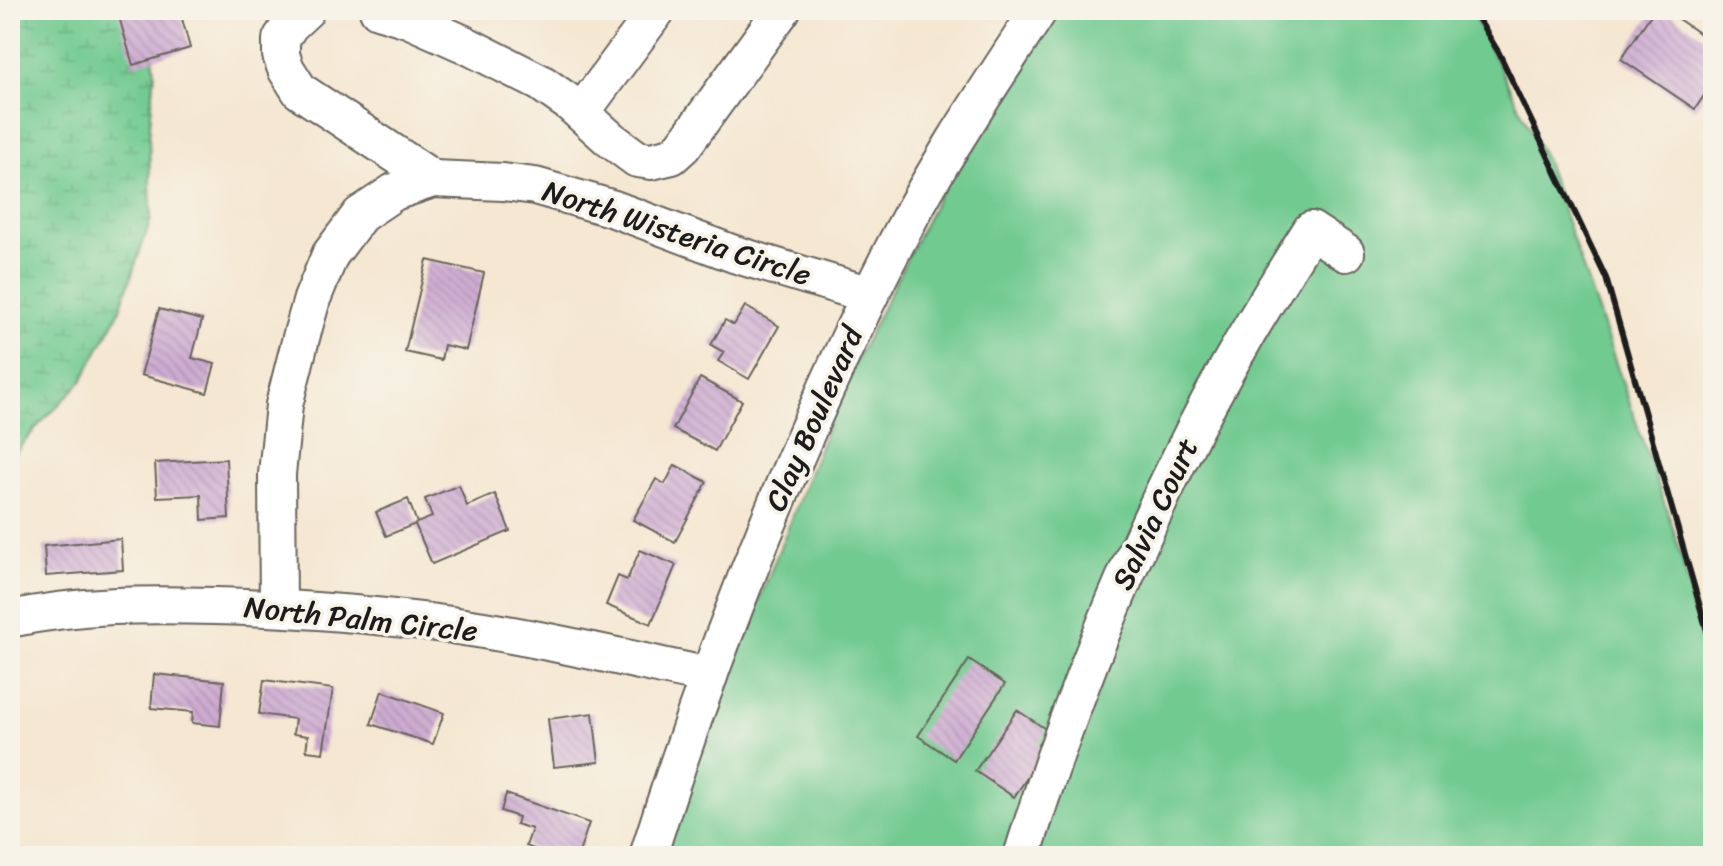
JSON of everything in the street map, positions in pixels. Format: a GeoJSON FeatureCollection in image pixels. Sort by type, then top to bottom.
{"type":"FeatureCollection","features":[{"type":"Feature","properties":{"kind":"street"},"geometry":{"type":"LineString","coordinates":[[306,10],[281,39],[281,55],[286,69],[300,91],[433,179]]}},
{"type":"Feature","properties":{"kind":"street"},"geometry":{"type":"LineString","coordinates":[[378,10],[408,19],[541,83],[637,159],[651,161],[672,156],[683,146],[782,10]]}},
{"type":"Feature","properties":{"kind":"street"},"geometry":{"type":"LineString","coordinates":[[581,113],[657,10]]}},
{"type":"Feature","properties":{"kind":"street","name":"Clay Boulevard"},"geometry":{"type":"LineString","coordinates":[[648,856],[709,676],[757,550],[870,295],[903,230],[969,118],[1039,10]]}},
{"type":"Feature","properties":{"kind":"street"},"geometry":{"type":"LineString","coordinates":[[278,608],[277,474],[284,405],[312,299],[330,255],[360,215],[394,192],[433,179]]}},
{"type":"Feature","properties":{"kind":"street","name":"North Wisteria Circle"},"geometry":{"type":"LineString","coordinates":[[433,179],[535,186],[614,209],[734,254],[870,295]]}},
{"type":"Feature","properties":{"kind":"street","name":"Salvia Court"},"geometry":{"type":"LineString","coordinates":[[1022,856],[1078,689],[1144,531],[1182,453],[1265,303],[1311,230],[1346,253]]}},
{"type":"Feature","properties":{"kind":"street","name":"North Palm Circle"},"geometry":{"type":"LineString","coordinates":[[10,619],[79,607],[278,608],[398,619],[511,635],[709,676]]}},
{"type":"Feature","properties":{"kind":"green space"},"geometry":{"type":"Polygon","coordinates":[[[10,10],[145,10],[155,71],[149,136],[151,219],[119,312],[82,381],[10,459],[10,10]]]}},
{"type":"Feature","properties":{"kind":"green space"},"geometry":{"type":"Polygon","coordinates":[[[1058,10],[1471,10],[1545,159],[1674,531],[1713,681],[1713,856],[658,856],[846,381],[956,160],[1058,10]]]}},
{"type":"Feature","properties":{"kind":"building"},"geometry":{"type":"Polygon","coordinates":[[[117,10],[196,10],[181,15],[190,48],[133,65],[117,10]]]}},
{"type":"Feature","properties":{"kind":"building"},"geometry":{"type":"Polygon","coordinates":[[[1654,10],[1665,10],[1713,43],[1713,82],[1695,109],[1621,59],[1654,10]]]}},
{"type":"Feature","properties":{"kind":"building"},"geometry":{"type":"Polygon","coordinates":[[[427,260],[484,273],[466,350],[444,345],[441,360],[405,352],[427,260]]]}},
{"type":"Feature","properties":{"kind":"building"},"geometry":{"type":"Polygon","coordinates":[[[745,306],[779,326],[749,379],[718,361],[724,352],[711,345],[725,320],[734,325],[745,306]]]}},
{"type":"Feature","properties":{"kind":"building"},"geometry":{"type":"Polygon","coordinates":[[[159,309],[202,320],[192,358],[215,364],[207,393],[141,375],[159,309]]]}},
{"type":"Feature","properties":{"kind":"building"},"geometry":{"type":"Polygon","coordinates":[[[700,378],[742,401],[715,451],[673,429],[700,378]]]}},
{"type":"Feature","properties":{"kind":"building"},"geometry":{"type":"Polygon","coordinates":[[[226,459],[229,518],[202,520],[201,495],[157,497],[155,463],[226,459]]]}},
{"type":"Feature","properties":{"kind":"building"},"geometry":{"type":"Polygon","coordinates":[[[675,465],[707,482],[675,542],[633,520],[656,479],[665,484],[675,465]]]}},
{"type":"Feature","properties":{"kind":"building"},"geometry":{"type":"Polygon","coordinates":[[[459,485],[467,506],[495,494],[510,531],[432,564],[415,524],[386,536],[376,512],[408,499],[417,523],[432,517],[425,499],[459,485]]]}},
{"type":"Feature","properties":{"kind":"building"},"geometry":{"type":"Polygon","coordinates":[[[121,539],[123,570],[46,576],[44,546],[121,539]]]}},
{"type":"Feature","properties":{"kind":"building"},"geometry":{"type":"Polygon","coordinates":[[[640,550],[676,565],[651,624],[606,605],[618,576],[627,580],[640,550]]]}},
{"type":"Feature","properties":{"kind":"building"},"geometry":{"type":"Polygon","coordinates":[[[969,660],[1005,684],[954,760],[918,736],[969,660]]]}},
{"type":"Feature","properties":{"kind":"building"},"geometry":{"type":"Polygon","coordinates":[[[154,674],[224,681],[220,726],[192,723],[193,712],[151,708],[154,674]]]}},
{"type":"Feature","properties":{"kind":"building"},"geometry":{"type":"Polygon","coordinates":[[[264,680],[333,689],[323,753],[306,751],[308,736],[293,734],[295,719],[259,714],[264,680]]]}},
{"type":"Feature","properties":{"kind":"building"},"geometry":{"type":"Polygon","coordinates":[[[382,691],[444,713],[433,744],[371,724],[382,691]]]}},
{"type":"Feature","properties":{"kind":"building"},"geometry":{"type":"Polygon","coordinates":[[[1017,710],[1047,730],[1038,744],[1046,750],[1014,797],[975,771],[1017,710]]]}},
{"type":"Feature","properties":{"kind":"building"},"geometry":{"type":"Polygon","coordinates":[[[593,713],[599,762],[554,767],[548,719],[593,713]]]}},
{"type":"Feature","properties":{"kind":"building"},"geometry":{"type":"Polygon","coordinates":[[[506,794],[589,823],[578,856],[537,856],[539,851],[526,846],[532,829],[516,824],[518,817],[501,811],[506,794]]]}},
{"type":"Feature","properties":{"kind":"railway"},"geometry":{"type":"LineString","coordinates":[[1473,10],[1499,53],[1606,278],[1713,652]]}}]}
